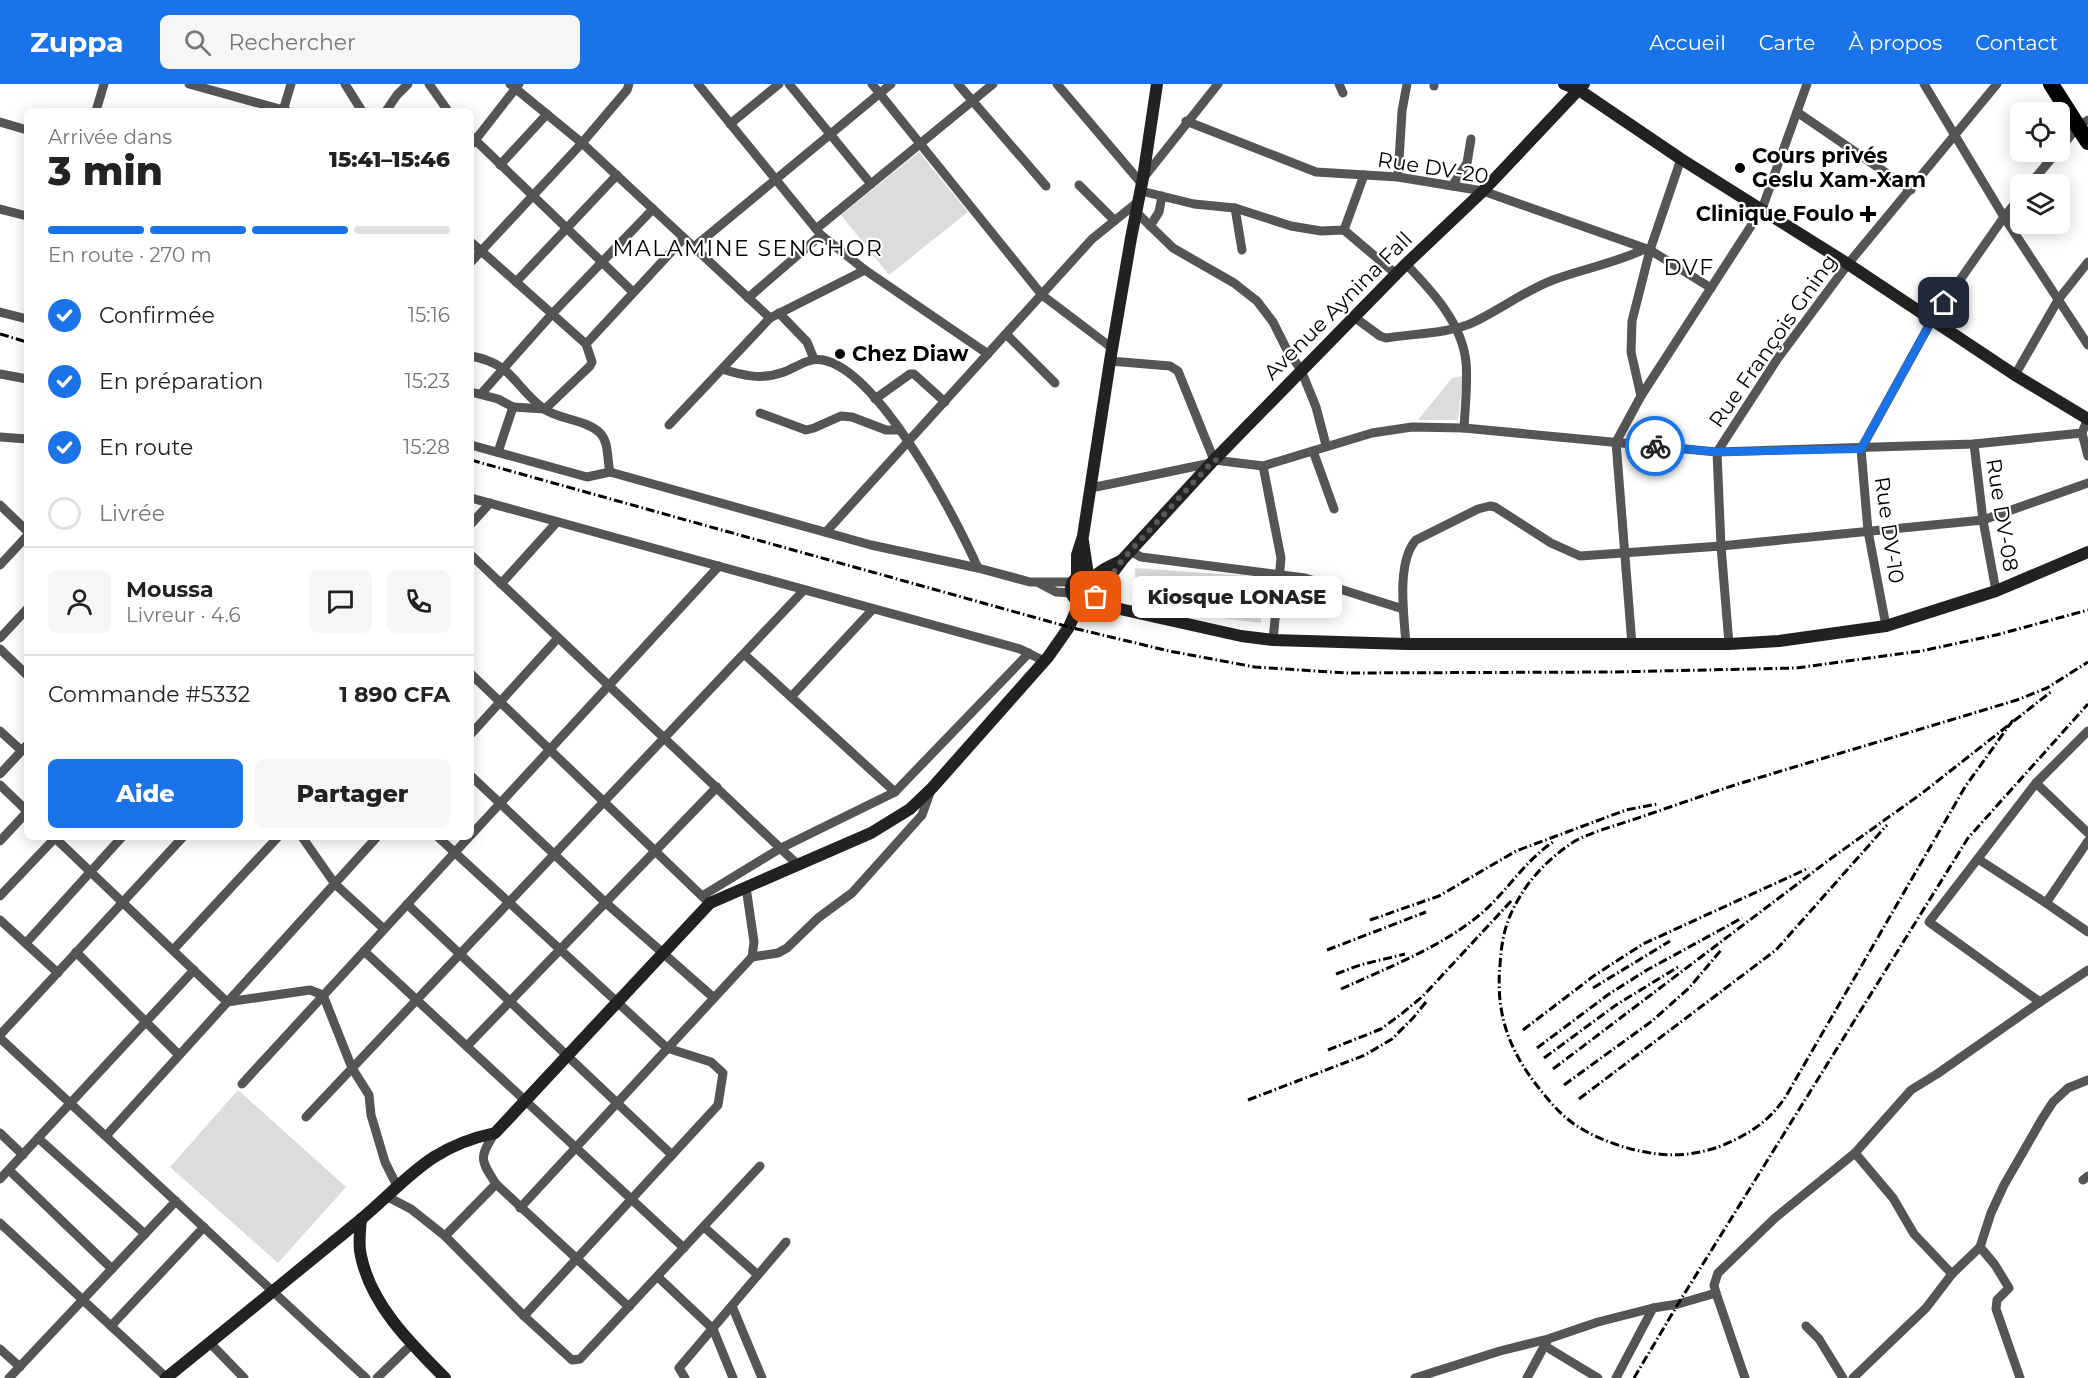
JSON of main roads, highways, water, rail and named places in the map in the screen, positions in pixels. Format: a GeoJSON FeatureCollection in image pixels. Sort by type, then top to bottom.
{"type":"FeatureCollection","features":[{"type":"Feature","properties":{"kind":"highway"},"geometry":{"type":"LineString","coordinates":[[2051,84],[2083,123],[2088,142]]}},
{"type":"Feature","properties":{"kind":"railway"},"geometry":{"type":"LineString","coordinates":[[0,334],[24,341]]}},
{"type":"Feature","properties":{"kind":"railway"},"geometry":{"type":"LineString","coordinates":[[474,461],[1069,627],[1169,651],[1255,667],[1346,673],[1613,672],[1796,668],[1921,651],[1996,635],[2088,610]]}},
{"type":"Feature","properties":{"kind":"railway"},"geometry":{"type":"LineString","coordinates":[[2013,720],[1965,787],[1786,1096],[1766,1120],[1731,1142],[1699,1152],[1678,1155],[1646,1152],[1612,1143],[1577,1126],[1557,1110],[1535,1083],[1515,1052],[1503,1020],[1499,985],[1501,953],[1510,915],[1520,897],[1536,874],[1561,851],[1575,841],[1595,832],[1724,789],[2017,700],[2047,688],[2088,662]]}},
{"type":"Feature","properties":{"kind":"railway"},"geometry":{"type":"LineString","coordinates":[[1553,1069],[1833,857],[1921,794],[2052,691]]}},
{"type":"Feature","properties":{"kind":"railway"},"geometry":{"type":"LineString","coordinates":[[1634,1378],[1968,838],[2088,704]]}},
{"type":"Feature","properties":{"kind":"railway"},"geometry":{"type":"LineString","coordinates":[[1370,920],[1439,896],[1516,851],[1626,810],[1657,804]]}},
{"type":"Feature","properties":{"kind":"railway"},"geometry":{"type":"LineString","coordinates":[[1579,1099],[1776,950],[1887,825]]}},
{"type":"Feature","properties":{"kind":"railway"},"geometry":{"type":"LineString","coordinates":[[1341,989],[1411,957],[1462,928],[1487,908],[1532,859],[1553,842]]}},
{"type":"Feature","properties":{"kind":"railway"},"geometry":{"type":"LineString","coordinates":[[1523,1030],[1595,975],[1643,944],[1809,868]]}},
{"type":"Feature","properties":{"kind":"railway"},"geometry":{"type":"LineString","coordinates":[[1328,1050],[1381,1029],[1400,1015],[1423,996],[1513,899]]}},
{"type":"Feature","properties":{"kind":"railway"},"geometry":{"type":"LineString","coordinates":[[1327,950],[1426,912]]}},
{"type":"Feature","properties":{"kind":"railway"},"geometry":{"type":"LineString","coordinates":[[1537,1048],[1609,994],[1647,970],[1742,918]]}},
{"type":"Feature","properties":{"kind":"railway"},"geometry":{"type":"LineString","coordinates":[[1593,988],[1670,941]]}},
{"type":"Feature","properties":{"kind":"railway"},"geometry":{"type":"LineString","coordinates":[[1564,1085],[1652,1021],[1689,988],[1722,949]]}},
{"type":"Feature","properties":{"kind":"railway"},"geometry":{"type":"LineString","coordinates":[[1336,974],[1360,965],[1405,954]]}},
{"type":"Feature","properties":{"kind":"railway"},"geometry":{"type":"LineString","coordinates":[[1544,1058],[1616,1005],[1678,967]]}},
{"type":"Feature","properties":{"kind":"railway"},"geometry":{"type":"LineString","coordinates":[[1248,1100],[1365,1055],[1392,1039],[1426,1002]]}},
{"type":"Feature","properties":{"kind":"place","name":"Cours privés Geslu Xam-Xam"},"geometry":{"type":"Point","coordinates":[1740,168]}},
{"type":"Feature","properties":{"kind":"place","name":"Clinique Foulo"},"geometry":{"type":"Point","coordinates":[1868,214]}},
{"type":"Feature","properties":{"kind":"place","name":"Chez Diaw"},"geometry":{"type":"Point","coordinates":[840,354]}},
{"type":"Feature","properties":{"kind":"place","name":"Kiosque LONASE"},"geometry":{"type":"Point","coordinates":[1096,597]}},
{"type":"Feature","properties":{"kind":"district","name":"MALAMINE SENGHOR"},"geometry":{"type":"Point","coordinates":[748,248]}},
{"type":"Feature","properties":{"kind":"district","name":"DVF"},"geometry":{"type":"Point","coordinates":[1689,267]}}]}
